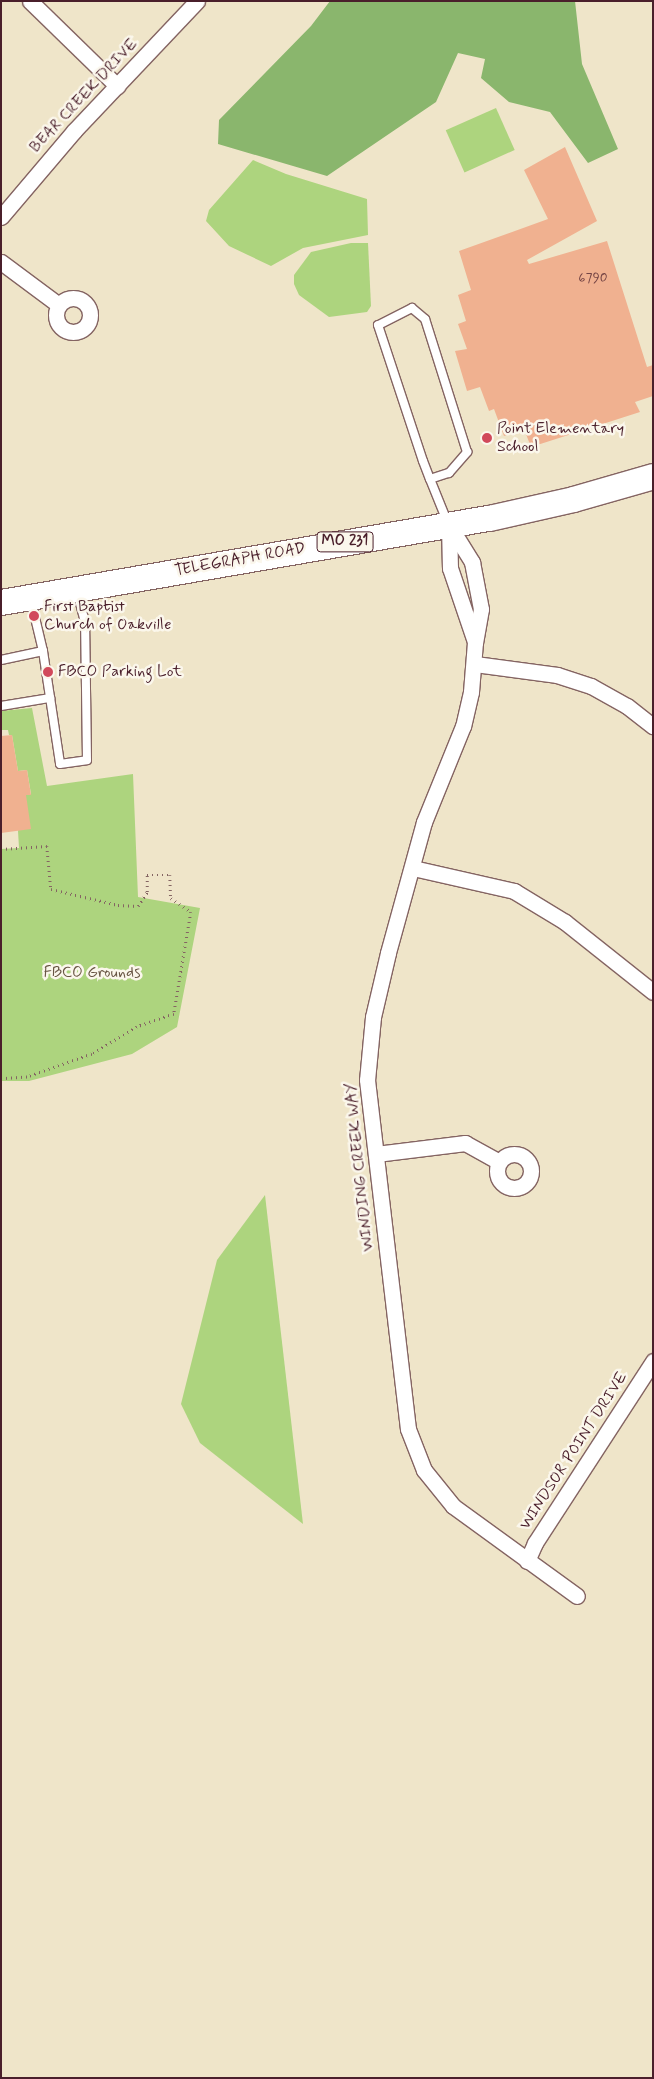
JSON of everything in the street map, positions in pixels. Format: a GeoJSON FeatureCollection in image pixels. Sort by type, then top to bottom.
{"type":"FeatureCollection","features":[{"type":"Feature","properties":{"kind":"main road","name":"TELEGRAPH ROAD"},"geometry":{"type":"LineString","coordinates":[[1,602],[449,525],[573,499],[653,476]]}},
{"type":"Feature","properties":{"kind":"street"},"geometry":{"type":"LineString","coordinates":[[30,1],[117,86]]}},
{"type":"Feature","properties":{"kind":"street","name":"BEAR CREEK DRIVE"},"geometry":{"type":"LineString","coordinates":[[1,217],[74,131],[196,1]]}},
{"type":"Feature","properties":{"kind":"street"},"geometry":{"type":"LineString","coordinates":[[1,262],[58,305]]}},
{"type":"Feature","properties":{"kind":"street","name":"WINDING CREEK WAY"},"geometry":{"type":"LineString","coordinates":[[449,525],[450,568],[474,642]]}},
{"type":"Feature","properties":{"kind":"street","name":"WINDING CREEK WAY"},"geometry":{"type":"LineString","coordinates":[[449,525],[472,562],[481,609],[474,642],[475,664],[464,726],[434,794],[372,1017],[366,1080],[408,1429],[424,1470],[453,1506],[577,1596]]}},
{"type":"Feature","properties":{"kind":"street"},"geometry":{"type":"LineString","coordinates":[[475,664],[557,675],[591,686],[627,706],[653,726]]}},
{"type":"Feature","properties":{"kind":"street"},"geometry":{"type":"LineString","coordinates":[[413,868],[514,891],[565,922],[653,992]]}},
{"type":"Feature","properties":{"kind":"street"},"geometry":{"type":"LineString","coordinates":[[376,1154],[465,1143],[499,1162]]}},
{"type":"Feature","properties":{"kind":"street","name":"WINDSOR POINT DRIVE"},"geometry":{"type":"LineString","coordinates":[[527,1561],[545,1527],[653,1361]]}},
{"type":"Feature","properties":{"kind":"lane"},"geometry":{"type":"LineString","coordinates":[[430,479],[449,472],[467,452],[425,319],[412,308],[378,325],[430,479],[449,525]]}},
{"type":"Feature","properties":{"kind":"lane"},"geometry":{"type":"LineString","coordinates":[[30,597],[43,651],[60,764],[86,760],[85,622],[76,589]]}},
{"type":"Feature","properties":{"kind":"lane"},"geometry":{"type":"LineString","coordinates":[[1,660],[43,651]]}},
{"type":"Feature","properties":{"kind":"lane"},"geometry":{"type":"LineString","coordinates":[[1,706],[50,698]]}},
{"type":"Feature","properties":{"kind":"path"},"geometry":{"type":"LineString","coordinates":[[1,849],[47,846],[51,889],[118,906],[138,906],[147,892],[147,875],[170,875],[171,898],[191,912],[174,1014],[137,1027],[92,1054],[27,1077],[1,1078]]}},
{"type":"Feature","properties":{"kind":"green space"},"geometry":{"type":"Polygon","coordinates":[[[330,1],[575,1],[582,64],[618,149],[588,163],[550,112],[509,102],[481,78],[485,59],[458,53],[436,102],[327,176],[218,144],[219,120],[311,26],[330,1]]]}},
{"type":"Feature","properties":{"kind":"green space"},"geometry":{"type":"Polygon","coordinates":[[[496,108],[515,150],[464,172],[446,130],[496,108]]]}},
{"type":"Feature","properties":{"kind":"green space"},"geometry":{"type":"Polygon","coordinates":[[[253,160],[286,174],[367,199],[368,235],[303,248],[271,266],[229,246],[206,221],[209,210],[253,160]]]}},
{"type":"Feature","properties":{"kind":"green space"},"geometry":{"type":"Polygon","coordinates":[[[351,243],[368,243],[371,306],[367,312],[329,317],[299,295],[294,284],[294,275],[311,252],[351,243]]]}},
{"type":"Feature","properties":{"kind":"green space","name":"FBCO Grounds"},"geometry":{"type":"Polygon","coordinates":[[[32,708],[47,786],[133,774],[138,897],[200,908],[177,1027],[132,1054],[29,1081],[1,1081],[1,849],[19,848],[18,831],[26,795],[31,794],[27,770],[18,771],[12,735],[9,735],[8,730],[1,730],[1,711],[32,708]]]}},
{"type":"Feature","properties":{"kind":"green space"},"geometry":{"type":"Polygon","coordinates":[[[265,1195],[303,1524],[200,1443],[181,1404],[217,1260],[265,1195]]]}},
{"type":"Feature","properties":{"kind":"building","name":"Point Elementary School"},"geometry":{"type":"Polygon","coordinates":[[[565,147],[597,221],[527,260],[529,264],[607,241],[647,367],[653,365],[653,396],[635,402],[640,412],[531,447],[524,429],[504,436],[494,409],[489,411],[480,387],[467,391],[455,351],[467,349],[458,324],[466,321],[458,295],[471,290],[459,251],[548,219],[524,170],[565,147]]]}},
{"type":"Feature","properties":{"kind":"building"},"geometry":{"type":"Polygon","coordinates":[[[12,735],[18,771],[27,770],[31,795],[26,795],[31,829],[1,833],[1,736],[12,735]]]}},
{"type":"Feature","properties":{"kind":"place","name":"Point Elementary School"},"geometry":{"type":"Point","coordinates":[487,438]}},
{"type":"Feature","properties":{"kind":"place","name":"First Baptist Church of Oakville"},"geometry":{"type":"Point","coordinates":[34,616]}},
{"type":"Feature","properties":{"kind":"place","name":"FBCO Parking Lot"},"geometry":{"type":"Point","coordinates":[48,672]}}]}
